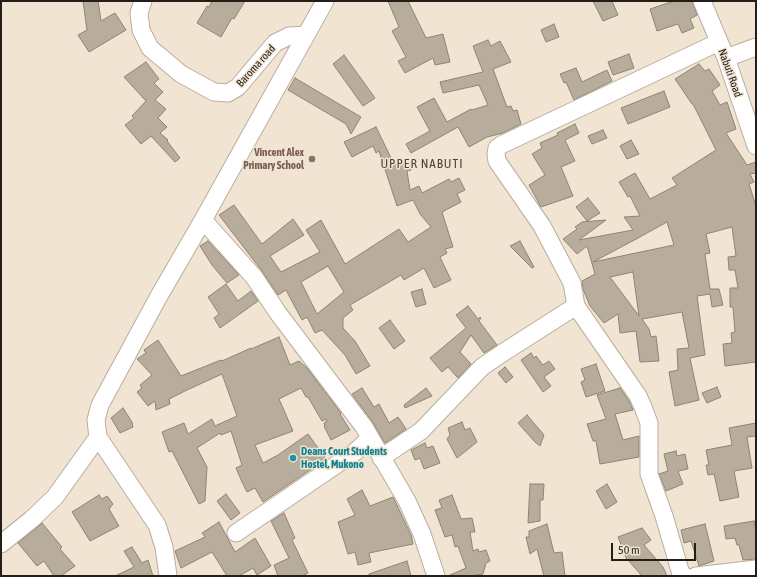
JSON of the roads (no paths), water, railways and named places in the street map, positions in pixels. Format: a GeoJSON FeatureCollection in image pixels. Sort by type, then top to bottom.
{"type":"FeatureCollection","features":[{"type":"Feature","properties":{"kind":"street","name":"Baroma road"},"geometry":{"type":"LineString","coordinates":[[143,1],[139,13],[141,30],[150,48],[181,74],[214,92],[228,92],[238,87],[275,44],[283,38],[289,36],[306,35]]}},
{"type":"Feature","properties":{"kind":"street"},"geometry":{"type":"LineString","coordinates":[[168,576],[168,566],[157,525],[98,437],[96,420],[100,405],[159,296],[325,1]]}},
{"type":"Feature","properties":{"kind":"street","name":"Nabuti Road"},"geometry":{"type":"LineString","coordinates":[[702,1],[726,58],[756,146]]}},
{"type":"Feature","properties":{"kind":"street"},"geometry":{"type":"LineString","coordinates":[[685,576],[681,574],[664,516],[649,474],[649,423],[638,396],[576,306],[572,283],[542,226],[497,160],[496,154],[497,148],[501,145],[719,42]]}},
{"type":"Feature","properties":{"kind":"street"},"geometry":{"type":"LineString","coordinates":[[726,58],[756,47]]}},
{"type":"Feature","properties":{"kind":"street"},"geometry":{"type":"LineString","coordinates":[[203,220],[254,276],[278,313],[364,427],[407,501],[422,534],[436,576]]}},
{"type":"Feature","properties":{"kind":"street"},"geometry":{"type":"LineString","coordinates":[[381,458],[421,431],[482,367],[576,306]]}},
{"type":"Feature","properties":{"kind":"street"},"geometry":{"type":"LineString","coordinates":[[1,544],[32,519],[55,497],[98,437]]}},
{"type":"Feature","properties":{"kind":"street"},"geometry":{"type":"LineString","coordinates":[[236,533],[356,452],[370,438]]}},
{"type":"Feature","properties":{"kind":"street"},"geometry":{"type":"LineString","coordinates":[[696,576],[756,569]]}},
{"type":"Feature","properties":{"kind":"place","name":"Vincent Alex Primary School"},"geometry":{"type":"Point","coordinates":[312,159]}},
{"type":"Feature","properties":{"kind":"place","name":"Deans Court Students Hostel, Mukono"},"geometry":{"type":"Point","coordinates":[293,458]}},
{"type":"Feature","properties":{"kind":"district","name":"UPPER NABUTI"},"geometry":{"type":"Point","coordinates":[422,164]}}]}
